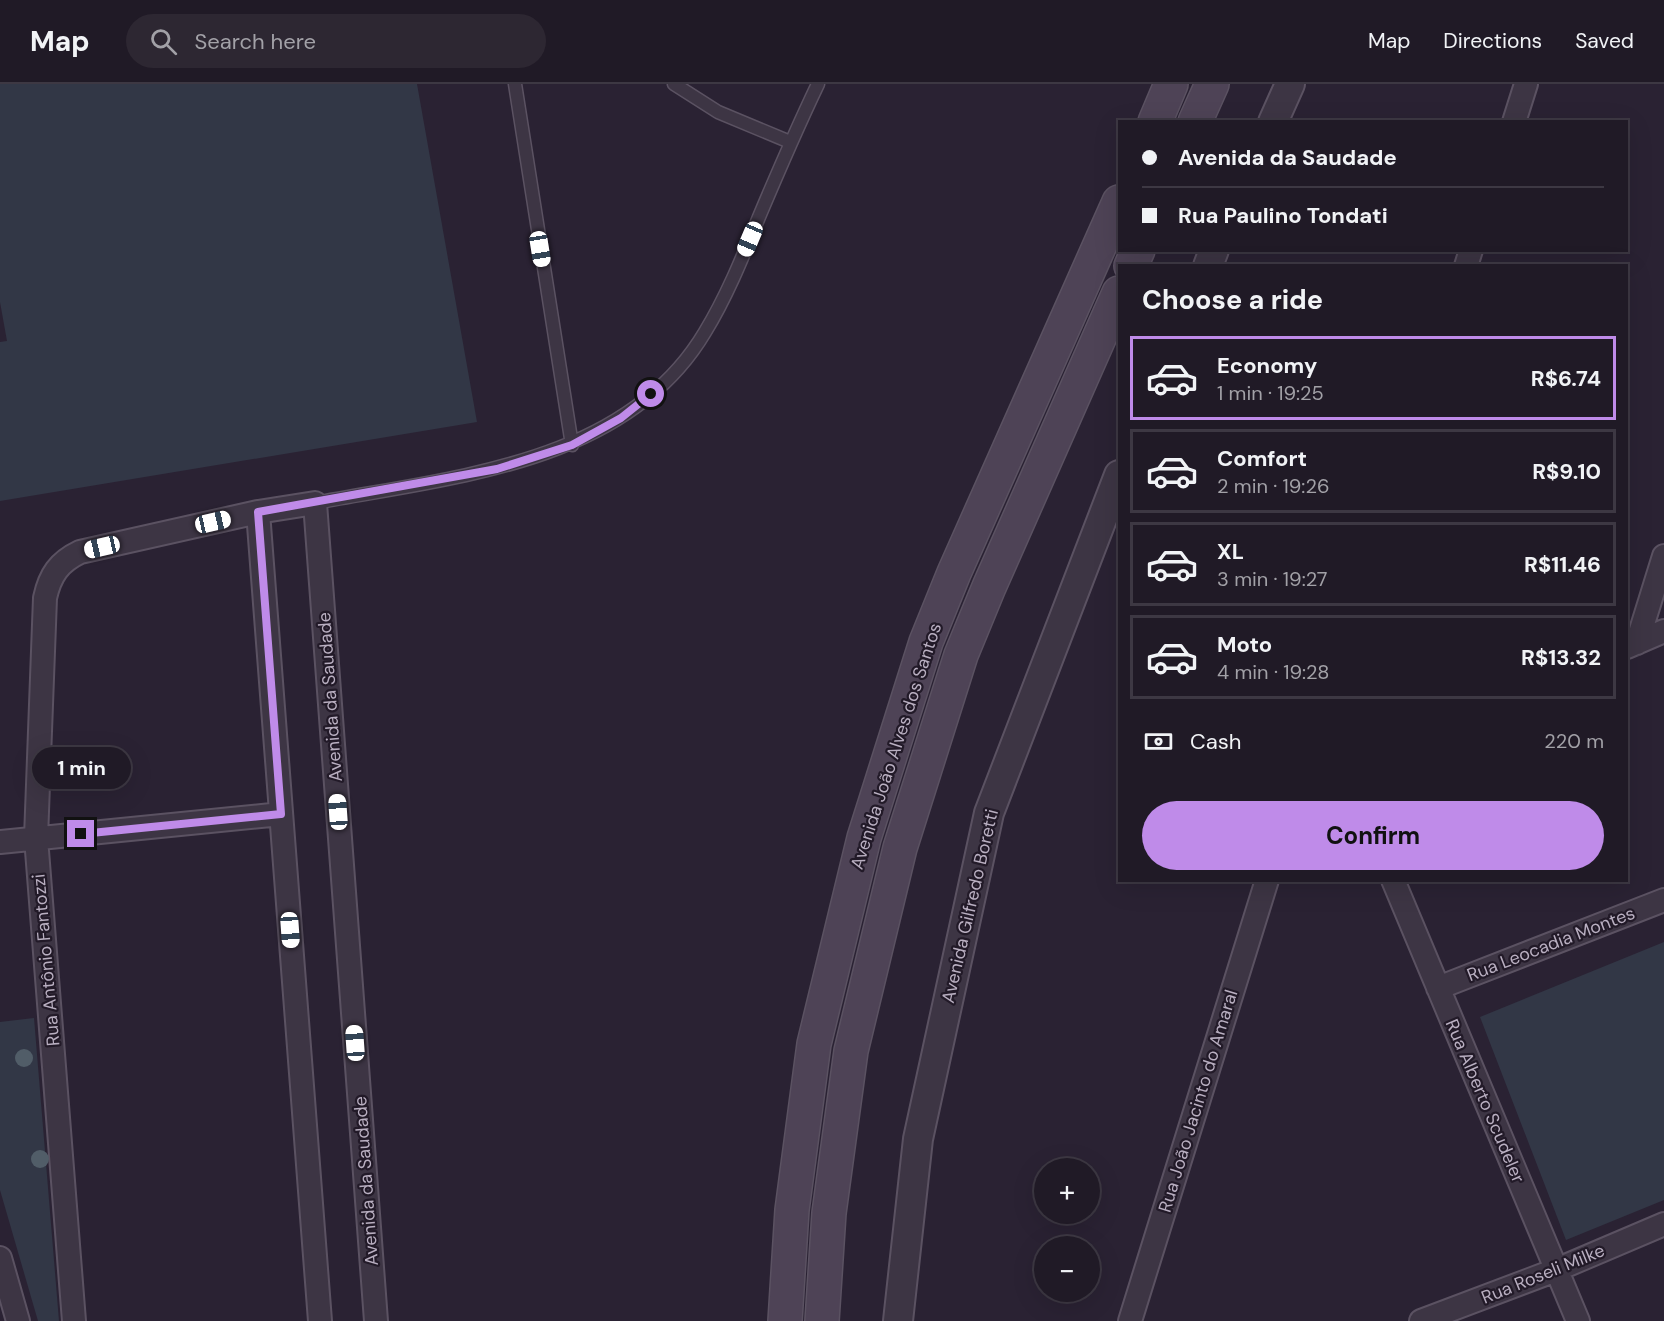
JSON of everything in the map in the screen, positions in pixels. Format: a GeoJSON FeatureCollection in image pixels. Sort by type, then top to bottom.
{"type":"FeatureCollection","features":[{"type":"Feature","properties":{"kind":"main road"},"geometry":{"type":"LineString","coordinates":[[1156,120],[1171,84]]}},
{"type":"Feature","properties":{"kind":"main road"},"geometry":{"type":"LineString","coordinates":[[1196,120],[1212,84]]}},
{"type":"Feature","properties":{"kind":"main road","name":"Avenida João Alves dos Santos"},"geometry":{"type":"LineString","coordinates":[[785,1321],[792,1210],[814,1044],[864,838],[934,622],[1118,204]]}},
{"type":"Feature","properties":{"kind":"main road","name":"Avenida João Alves dos Santos"},"geometry":{"type":"LineString","coordinates":[[822,1321],[829,1213],[851,1050],[900,848],[961,655],[1118,295]]}},
{"type":"Feature","properties":{"kind":"street"},"geometry":{"type":"LineString","coordinates":[[1274,120],[1290,84]]}},
{"type":"Feature","properties":{"kind":"street"},"geometry":{"type":"LineString","coordinates":[[1515,120],[1527,84]]}},
{"type":"Feature","properties":{"kind":"street","name":"Avenida Gilfredo Boretti"},"geometry":{"type":"LineString","coordinates":[[898,1321],[918,1139],[989,813],[1118,478]]}},
{"type":"Feature","properties":{"kind":"street"},"geometry":{"type":"LineString","coordinates":[[315,503],[258,512],[320,1321]]}},
{"type":"Feature","properties":{"kind":"street","name":"Avenida da Saudade"},"geometry":{"type":"LineString","coordinates":[[315,503],[376,1321]]}},
{"type":"Feature","properties":{"kind":"street","name":"Rua Antônio Fantozzi"},"geometry":{"type":"LineString","coordinates":[[74,1321],[36,838],[45,598],[48,584],[60,565],[80,552],[258,512]]}},
{"type":"Feature","properties":{"kind":"street"},"geometry":{"type":"LineString","coordinates":[[1631,645],[1664,556]]}},
{"type":"Feature","properties":{"kind":"street"},"geometry":{"type":"LineString","coordinates":[[1631,645],[1664,631]]}},
{"type":"Feature","properties":{"kind":"street"},"geometry":{"type":"LineString","coordinates":[[0,842],[281,814]]}},
{"type":"Feature","properties":{"kind":"street","name":"Rua João Jacinto do Amaral"},"geometry":{"type":"LineString","coordinates":[[1130,1321],[1266,882]]}},
{"type":"Feature","properties":{"kind":"street","name":"Rua Alberto Scudeler"},"geometry":{"type":"LineString","coordinates":[[1394,882],[1578,1321]]}},
{"type":"Feature","properties":{"kind":"street","name":"Rua Leocadia Montes"},"geometry":{"type":"LineString","coordinates":[[1438,988],[1664,900]]}},
{"type":"Feature","properties":{"kind":"street","name":"Rua Roseli Milke"},"geometry":{"type":"LineString","coordinates":[[1421,1321],[1556,1270],[1664,1224]]}},
{"type":"Feature","properties":{"kind":"street"},"geometry":{"type":"LineString","coordinates":[[0,1258],[18,1321]]}},
{"type":"Feature","properties":{"kind":"lane"},"geometry":{"type":"LineString","coordinates":[[515,84],[572,445]]}},
{"type":"Feature","properties":{"kind":"lane"},"geometry":{"type":"LineString","coordinates":[[674,84],[718,112],[790,142]]}},
{"type":"Feature","properties":{"kind":"lane"},"geometry":{"type":"LineString","coordinates":[[315,503],[497,469],[572,445],[621,418],[666,382],[705,334],[734,277],[790,142],[818,84]]}},
{"type":"Feature","properties":{"kind":"shaded area"},"geometry":{"type":"Polygon","coordinates":[[[0,84],[417,84],[477,422],[0,501],[0,342],[7,341],[0,302],[0,84]]]}},
{"type":"Feature","properties":{"kind":"shaded area"},"geometry":{"type":"Polygon","coordinates":[[[1664,942],[1664,1200],[1566,1240],[1480,1017],[1664,942]]]}},
{"type":"Feature","properties":{"kind":"shaded area"},"geometry":{"type":"Polygon","coordinates":[[[34,1018],[59,1321],[38,1321],[0,1190],[0,1022],[34,1018]]]}},
{"type":"Feature","properties":{"kind":"route"},"geometry":{"type":"LineString","coordinates":[[81,834],[281,814],[258,512],[497,469],[572,445],[621,418],[651,394]]}}]}
